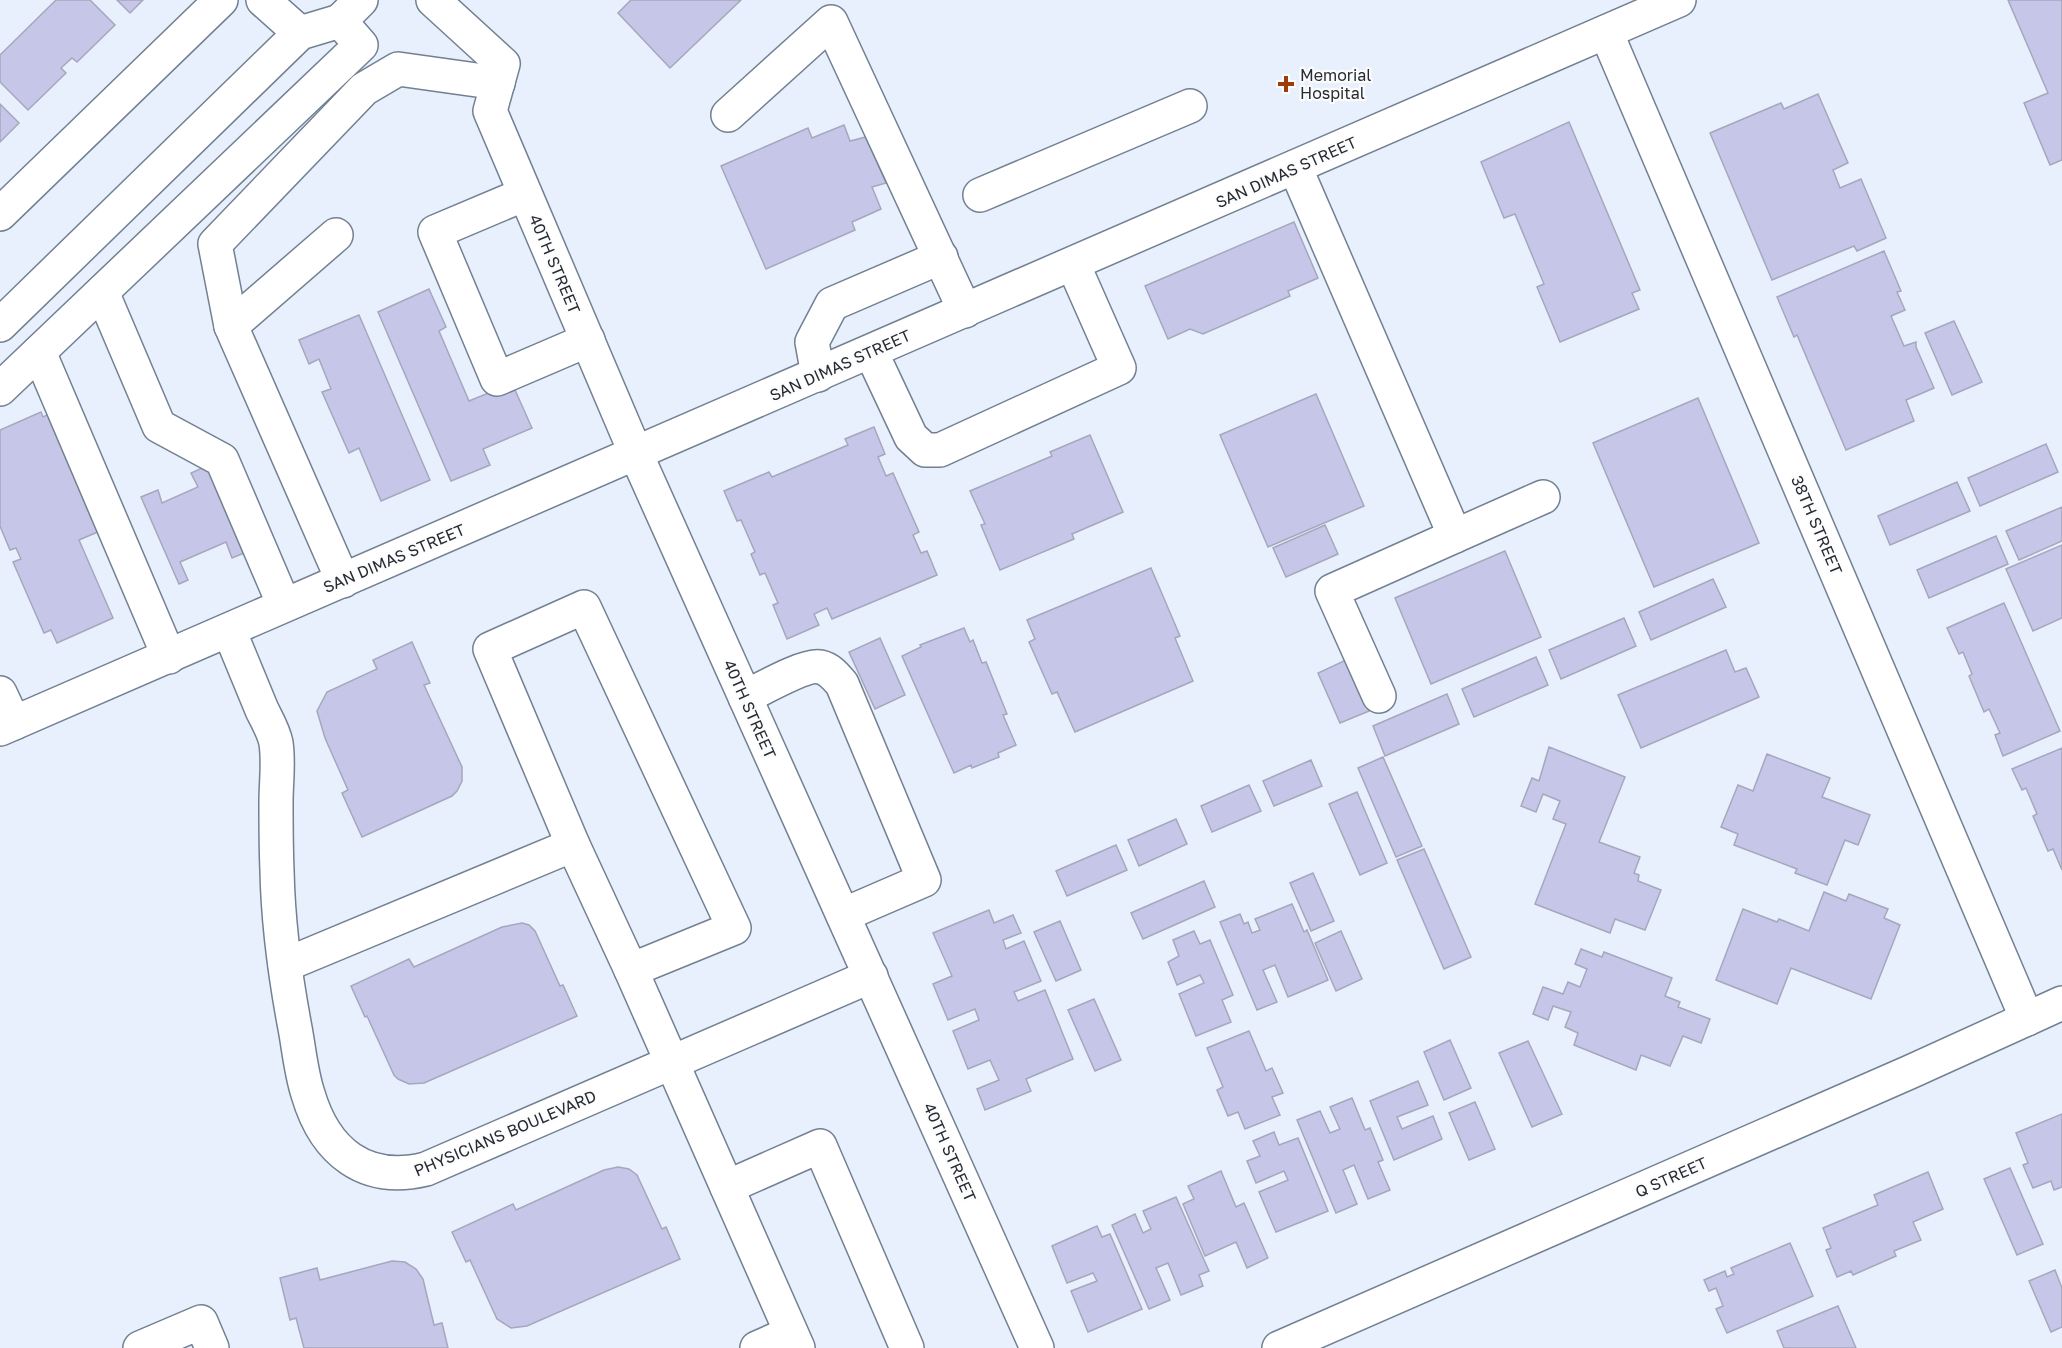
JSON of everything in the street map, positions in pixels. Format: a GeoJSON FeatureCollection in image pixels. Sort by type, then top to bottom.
{"type":"FeatureCollection","features":[{"type":"Feature","properties":{"kind":"street"},"geometry":{"type":"LineString","coordinates":[[0,214],[221,0]]}},
{"type":"Feature","properties":{"kind":"street"},"geometry":{"type":"LineString","coordinates":[[262,0],[300,33]]}},
{"type":"Feature","properties":{"kind":"street"},"geometry":{"type":"LineString","coordinates":[[433,0],[500,74]]}},
{"type":"Feature","properties":{"kind":"street","name":"SAN DIMAS STREET"},"geometry":{"type":"LineString","coordinates":[[7,726],[1679,0]]}},
{"type":"Feature","properties":{"kind":"street"},"geometry":{"type":"LineString","coordinates":[[0,325],[300,33],[350,11],[361,45],[0,388]]}},
{"type":"Feature","properties":{"kind":"street"},"geometry":{"type":"LineString","coordinates":[[728,115],[831,22],[965,311]]}},
{"type":"Feature","properties":{"kind":"street","name":"38TH STREET"},"geometry":{"type":"LineString","coordinates":[[1606,32],[2027,1019]]}},
{"type":"Feature","properties":{"kind":"street"},"geometry":{"type":"LineString","coordinates":[[343,581],[231,326],[215,244],[364,89],[398,69],[500,74]]}},
{"type":"Feature","properties":{"kind":"street","name":"40TH STREET"},"geometry":{"type":"LineString","coordinates":[[500,74],[490,111],[636,454],[1037,1348]]}},
{"type":"Feature","properties":{"kind":"street"},"geometry":{"type":"LineString","coordinates":[[980,195],[1190,106]]}},
{"type":"Feature","properties":{"kind":"street"},"geometry":{"type":"LineString","coordinates":[[1295,167],[1455,536]]}},
{"type":"Feature","properties":{"kind":"street"},"geometry":{"type":"LineString","coordinates":[[525,194],[435,232],[497,379],[588,340]]}},
{"type":"Feature","properties":{"kind":"street"},"geometry":{"type":"LineString","coordinates":[[231,326],[336,235]]}},
{"type":"Feature","properties":{"kind":"street"},"geometry":{"type":"LineString","coordinates":[[818,375],[812,342],[832,304],[941,256]]}},
{"type":"Feature","properties":{"kind":"street"},"geometry":{"type":"LineString","coordinates":[[871,352],[911,437],[926,450],[940,450],[1119,368],[1073,264]]}},
{"type":"Feature","properties":{"kind":"street"},"geometry":{"type":"LineString","coordinates":[[102,292],[159,426],[222,460],[284,605]]}},
{"type":"Feature","properties":{"kind":"street"},"geometry":{"type":"LineString","coordinates":[[39,352],[169,657]]}},
{"type":"Feature","properties":{"kind":"street"},"geometry":{"type":"LineString","coordinates":[[1379,696],[1332,591],[1543,497]]}},
{"type":"Feature","properties":{"kind":"street"},"geometry":{"type":"LineString","coordinates":[[631,970],[734,928],[584,607],[490,649],[573,845],[631,970],[795,1341],[758,1348]]}},
{"type":"Feature","properties":{"kind":"street","name":"PHYSICIANS BOULEVARD"},"geometry":{"type":"LineString","coordinates":[[229,630],[275,741],[278,765],[277,870],[280,939],[307,1094],[320,1126],[330,1141],[342,1154],[357,1164],[373,1171],[390,1174],[408,1174],[426,1169],[871,976]]}},
{"type":"Feature","properties":{"kind":"street"},"geometry":{"type":"LineString","coordinates":[[745,697],[808,667],[821,667],[833,673],[842,684],[924,880],[843,915]]}},
{"type":"Feature","properties":{"kind":"street"},"geometry":{"type":"LineString","coordinates":[[0,693],[7,726]]}},
{"type":"Feature","properties":{"kind":"street"},"geometry":{"type":"LineString","coordinates":[[285,965],[573,845]]}},
{"type":"Feature","properties":{"kind":"street","name":"Q STREET"},"geometry":{"type":"LineString","coordinates":[[1280,1348],[1888,1082],[2062,1003]]}},
{"type":"Feature","properties":{"kind":"street"},"geometry":{"type":"LineString","coordinates":[[727,1186],[820,1146],[907,1348]]}},
{"type":"Feature","properties":{"kind":"street"},"geometry":{"type":"LineString","coordinates":[[140,1348],[201,1322],[212,1348]]}},
{"type":"Feature","properties":{"kind":"building"},"geometry":{"type":"Polygon","coordinates":[[[56,0],[90,0],[115,25],[77,62],[72,58],[61,68],[66,73],[28,110],[0,82],[0,55],[56,0]]]}},
{"type":"Feature","properties":{"kind":"building"},"geometry":{"type":"Polygon","coordinates":[[[117,0],[143,0],[130,13],[117,0]]]}},
{"type":"Feature","properties":{"kind":"building"},"geometry":{"type":"Polygon","coordinates":[[[631,0],[741,0],[670,68],[618,13],[631,0]]]}},
{"type":"Feature","properties":{"kind":"building"},"geometry":{"type":"Polygon","coordinates":[[[2008,0],[2062,0],[2062,160],[2050,165],[2024,103],[2048,93],[2008,0]]]}},
{"type":"Feature","properties":{"kind":"building"},"geometry":{"type":"Polygon","coordinates":[[[1818,94],[1848,163],[1833,170],[1840,188],[1861,179],[1886,238],[1857,251],[1854,246],[1772,280],[1710,133],[1781,103],[1784,109],[1818,94]]]}},
{"type":"Feature","properties":{"kind":"building"},"geometry":{"type":"Polygon","coordinates":[[[0,104],[19,123],[0,142],[0,104]]]}},
{"type":"Feature","properties":{"kind":"building"},"geometry":{"type":"Polygon","coordinates":[[[1569,122],[1640,290],[1632,293],[1639,309],[1560,342],[1537,287],[1544,284],[1515,214],[1504,218],[1481,162],[1569,122]]]}},
{"type":"Feature","properties":{"kind":"building"},"geometry":{"type":"Polygon","coordinates":[[[844,125],[850,141],[866,137],[886,183],[872,187],[881,209],[852,222],[855,230],[766,269],[721,166],[808,128],[812,138],[844,125]]]}},
{"type":"Feature","properties":{"kind":"building"},"geometry":{"type":"Polygon","coordinates":[[[1294,222],[1318,278],[1288,291],[1290,296],[1203,334],[1190,329],[1168,339],[1145,286],[1294,222]]]}},
{"type":"Feature","properties":{"kind":"building"},"geometry":{"type":"Polygon","coordinates":[[[1884,251],[1901,291],[1897,292],[1905,310],[1891,316],[1904,346],[1916,342],[1916,347],[1934,388],[1906,400],[1914,421],[1846,450],[1797,335],[1794,337],[1777,297],[1884,251]]]}},
{"type":"Feature","properties":{"kind":"building"},"geometry":{"type":"Polygon","coordinates":[[[429,289],[446,327],[439,331],[469,401],[508,385],[511,392],[515,390],[532,428],[483,449],[490,465],[451,481],[378,312],[429,289]]]}},
{"type":"Feature","properties":{"kind":"building"},"geometry":{"type":"Polygon","coordinates":[[[359,315],[430,480],[381,501],[359,448],[349,453],[322,392],[331,389],[319,359],[309,364],[299,340],[359,315]]]}},
{"type":"Feature","properties":{"kind":"building"},"geometry":{"type":"Polygon","coordinates":[[[1954,321],[1982,382],[1952,395],[1925,333],[1954,321]]]}},
{"type":"Feature","properties":{"kind":"building"},"geometry":{"type":"Polygon","coordinates":[[[1316,394],[1364,506],[1268,547],[1220,435],[1316,394]]]}},
{"type":"Feature","properties":{"kind":"building"},"geometry":{"type":"Polygon","coordinates":[[[1698,398],[1759,543],[1654,587],[1593,443],[1698,398]]]}},
{"type":"Feature","properties":{"kind":"building"},"geometry":{"type":"Polygon","coordinates":[[[41,412],[43,417],[49,414],[100,531],[79,540],[113,618],[57,643],[51,630],[44,633],[13,562],[21,559],[16,548],[10,550],[0,526],[0,430],[41,412]]]}},
{"type":"Feature","properties":{"kind":"building"},"geometry":{"type":"Polygon","coordinates":[[[874,427],[885,454],[878,457],[886,476],[893,473],[919,532],[913,535],[921,553],[927,551],[937,575],[832,619],[827,608],[814,614],[819,625],[787,639],[773,605],[778,603],[765,573],[760,575],[751,554],[755,552],[741,520],[737,521],[724,491],[769,472],[772,477],[848,445],[845,439],[874,427]]]}},
{"type":"Feature","properties":{"kind":"building"},"geometry":{"type":"Polygon","coordinates":[[[1090,435],[1123,512],[1072,534],[1074,539],[1000,570],[981,525],[985,524],[970,491],[1052,456],[1050,452],[1090,435]]]}},
{"type":"Feature","properties":{"kind":"building"},"geometry":{"type":"Polygon","coordinates":[[[2046,444],[2058,472],[1980,506],[1968,478],[2046,444]]]}},
{"type":"Feature","properties":{"kind":"building"},"geometry":{"type":"Polygon","coordinates":[[[211,464],[249,551],[232,558],[226,542],[180,562],[188,580],[179,584],[141,497],[158,490],[162,503],[198,487],[191,473],[211,464]]]}},
{"type":"Feature","properties":{"kind":"building"},"geometry":{"type":"Polygon","coordinates":[[[1957,482],[1970,511],[1890,545],[1878,516],[1957,482]]]}},
{"type":"Feature","properties":{"kind":"building"},"geometry":{"type":"Polygon","coordinates":[[[2062,507],[2062,541],[2019,560],[2006,531],[2062,507]]]}},
{"type":"Feature","properties":{"kind":"building"},"geometry":{"type":"Polygon","coordinates":[[[1325,525],[1338,554],[1286,577],[1273,548],[1325,525]]]}},
{"type":"Feature","properties":{"kind":"building"},"geometry":{"type":"Polygon","coordinates":[[[1996,536],[2008,564],[1929,598],[1917,570],[1996,536]]]}},
{"type":"Feature","properties":{"kind":"building"},"geometry":{"type":"Polygon","coordinates":[[[2062,545],[2062,618],[2033,631],[2006,569],[2062,545]]]}},
{"type":"Feature","properties":{"kind":"building"},"geometry":{"type":"Polygon","coordinates":[[[1505,551],[1541,637],[1431,684],[1395,598],[1505,551]]]}},
{"type":"Feature","properties":{"kind":"building"},"geometry":{"type":"Polygon","coordinates":[[[1151,568],[1180,636],[1175,638],[1193,681],[1075,732],[1057,692],[1052,694],[1029,642],[1035,639],[1027,620],[1151,568]]]}},
{"type":"Feature","properties":{"kind":"building"},"geometry":{"type":"Polygon","coordinates":[[[1713,579],[1726,607],[1651,640],[1639,612],[1713,579]]]}},
{"type":"Feature","properties":{"kind":"building"},"geometry":{"type":"Polygon","coordinates":[[[2004,603],[2060,731],[2003,756],[1995,735],[2000,733],[1989,709],[1984,712],[1969,676],[1972,674],[1963,652],[1959,654],[1947,628],[2004,603]]]}},
{"type":"Feature","properties":{"kind":"building"},"geometry":{"type":"Polygon","coordinates":[[[1624,618],[1636,646],[1561,679],[1549,650],[1624,618]]]}},
{"type":"Feature","properties":{"kind":"building"},"geometry":{"type":"Polygon","coordinates":[[[964,628],[970,642],[973,640],[982,663],[986,662],[1007,714],[1003,715],[1016,745],[998,753],[999,757],[972,768],[971,765],[954,773],[902,656],[921,647],[920,645],[964,628]]]}},
{"type":"Feature","properties":{"kind":"building"},"geometry":{"type":"Polygon","coordinates":[[[880,638],[905,695],[875,709],[849,652],[880,638]]]}},
{"type":"Feature","properties":{"kind":"building"},"geometry":{"type":"Polygon","coordinates":[[[412,642],[430,683],[424,685],[462,767],[462,781],[452,796],[362,837],[342,793],[348,790],[325,738],[317,711],[327,692],[377,669],[373,660],[412,642]]]}},
{"type":"Feature","properties":{"kind":"building"},"geometry":{"type":"Polygon","coordinates":[[[1726,650],[1735,672],[1746,668],[1759,697],[1641,748],[1618,695],[1726,650]]]}},
{"type":"Feature","properties":{"kind":"building"},"geometry":{"type":"Polygon","coordinates":[[[1536,657],[1548,685],[1474,717],[1462,689],[1536,657]]]}},
{"type":"Feature","properties":{"kind":"building"},"geometry":{"type":"Polygon","coordinates":[[[1346,660],[1369,711],[1340,723],[1318,673],[1346,660]]]}},
{"type":"Feature","properties":{"kind":"building"},"geometry":{"type":"Polygon","coordinates":[[[1447,694],[1459,724],[1385,756],[1373,726],[1447,694]]]}},
{"type":"Feature","properties":{"kind":"building"},"geometry":{"type":"Polygon","coordinates":[[[1549,747],[1625,777],[1599,842],[1640,857],[1634,873],[1639,875],[1638,881],[1661,890],[1645,930],[1615,919],[1610,933],[1535,904],[1566,824],[1553,819],[1560,801],[1543,794],[1536,812],[1521,806],[1532,778],[1539,781],[1549,747]]]}},
{"type":"Feature","properties":{"kind":"building"},"geometry":{"type":"Polygon","coordinates":[[[2062,748],[2062,870],[2053,849],[2048,851],[2033,816],[2037,814],[2026,788],[2022,790],[2012,769],[2062,748]]]}},
{"type":"Feature","properties":{"kind":"building"},"geometry":{"type":"Polygon","coordinates":[[[1767,754],[1830,778],[1822,797],[1870,815],[1858,845],[1845,840],[1827,885],[1795,873],[1797,869],[1734,845],[1738,834],[1721,827],[1738,785],[1753,791],[1767,754]]]}},
{"type":"Feature","properties":{"kind":"building"},"geometry":{"type":"Polygon","coordinates":[[[1383,757],[1422,846],[1396,857],[1358,768],[1383,757]]]}},
{"type":"Feature","properties":{"kind":"building"},"geometry":{"type":"Polygon","coordinates":[[[1311,760],[1322,786],[1274,806],[1263,781],[1311,760]]]}},
{"type":"Feature","properties":{"kind":"building"},"geometry":{"type":"Polygon","coordinates":[[[1249,785],[1261,811],[1212,832],[1201,806],[1249,785]]]}},
{"type":"Feature","properties":{"kind":"building"},"geometry":{"type":"Polygon","coordinates":[[[1357,792],[1387,863],[1360,875],[1329,804],[1357,792]]]}},
{"type":"Feature","properties":{"kind":"building"},"geometry":{"type":"Polygon","coordinates":[[[1176,819],[1187,844],[1139,866],[1128,840],[1176,819]]]}},
{"type":"Feature","properties":{"kind":"building"},"geometry":{"type":"Polygon","coordinates":[[[1116,845],[1127,870],[1067,896],[1056,871],[1116,845]]]}},
{"type":"Feature","properties":{"kind":"building"},"geometry":{"type":"Polygon","coordinates":[[[1424,849],[1471,957],[1444,969],[1397,860],[1424,849]]]}},
{"type":"Feature","properties":{"kind":"building"},"geometry":{"type":"Polygon","coordinates":[[[1313,873],[1334,921],[1311,931],[1290,883],[1313,873]]]}},
{"type":"Feature","properties":{"kind":"building"},"geometry":{"type":"Polygon","coordinates":[[[1204,881],[1215,907],[1143,939],[1131,913],[1204,881]]]}},
{"type":"Feature","properties":{"kind":"building"},"geometry":{"type":"Polygon","coordinates":[[[1824,892],[1846,901],[1849,894],[1888,909],[1884,918],[1900,925],[1871,999],[1791,968],[1777,1004],[1716,980],[1743,909],[1777,922],[1779,919],[1809,931],[1824,892]]]}},
{"type":"Feature","properties":{"kind":"building"},"geometry":{"type":"Polygon","coordinates":[[[1292,904],[1304,932],[1307,930],[1328,980],[1288,997],[1275,965],[1263,970],[1277,1002],[1257,1010],[1220,922],[1240,914],[1244,924],[1248,922],[1252,933],[1260,930],[1255,919],[1292,904]]]}},
{"type":"Feature","properties":{"kind":"building"},"geometry":{"type":"Polygon","coordinates":[[[989,910],[994,923],[1013,915],[1021,933],[1003,940],[1006,949],[1024,941],[1041,981],[1014,992],[1018,1001],[1045,990],[1073,1059],[1026,1079],[1031,1091],[985,1110],[977,1089],[999,1080],[990,1060],[968,1069],[953,1031],[979,1020],[975,1009],[948,1020],[933,984],[952,976],[933,933],[989,910]]]}},
{"type":"Feature","properties":{"kind":"building"},"geometry":{"type":"Polygon","coordinates":[[[1060,921],[1081,970],[1056,981],[1034,932],[1060,921]]]}},
{"type":"Feature","properties":{"kind":"building"},"geometry":{"type":"Polygon","coordinates":[[[522,923],[529,925],[535,931],[560,986],[563,985],[577,1016],[424,1083],[409,1084],[398,1079],[351,986],[409,959],[414,967],[502,927],[522,923]]]}},
{"type":"Feature","properties":{"kind":"building"},"geometry":{"type":"Polygon","coordinates":[[[1194,931],[1200,944],[1210,940],[1233,995],[1222,1000],[1231,1022],[1196,1036],[1179,994],[1204,983],[1200,975],[1177,985],[1168,962],[1179,956],[1173,940],[1194,931]]]}},
{"type":"Feature","properties":{"kind":"building"},"geometry":{"type":"Polygon","coordinates":[[[1341,931],[1362,979],[1336,991],[1315,943],[1341,931]]]}},
{"type":"Feature","properties":{"kind":"building"},"geometry":{"type":"Polygon","coordinates":[[[1581,949],[1602,957],[1604,952],[1672,978],[1665,996],[1680,1002],[1678,1007],[1710,1019],[1701,1043],[1683,1036],[1670,1066],[1641,1055],[1636,1070],[1574,1045],[1578,1033],[1565,1027],[1571,1012],[1553,1006],[1548,1020],[1533,1014],[1543,987],[1563,994],[1568,982],[1580,987],[1587,969],[1575,964],[1581,949]]]}},
{"type":"Feature","properties":{"kind":"building"},"geometry":{"type":"Polygon","coordinates":[[[1094,999],[1121,1060],[1095,1071],[1068,1010],[1094,999]]]}},
{"type":"Feature","properties":{"kind":"building"},"geometry":{"type":"Polygon","coordinates":[[[1249,1031],[1266,1071],[1272,1068],[1283,1093],[1272,1097],[1280,1115],[1245,1129],[1238,1112],[1228,1116],[1217,1090],[1223,1087],[1207,1048],[1249,1031]]]}},
{"type":"Feature","properties":{"kind":"building"},"geometry":{"type":"Polygon","coordinates":[[[1450,1040],[1471,1088],[1444,1100],[1424,1052],[1450,1040]]]}},
{"type":"Feature","properties":{"kind":"building"},"geometry":{"type":"Polygon","coordinates":[[[1528,1041],[1562,1114],[1532,1127],[1499,1053],[1528,1041]]]}},
{"type":"Feature","properties":{"kind":"building"},"geometry":{"type":"Polygon","coordinates":[[[1418,1081],[1428,1105],[1397,1117],[1402,1129],[1433,1116],[1442,1139],[1394,1160],[1370,1101],[1418,1081]]]}},
{"type":"Feature","properties":{"kind":"building"},"geometry":{"type":"Polygon","coordinates":[[[1352,1098],[1365,1130],[1370,1128],[1383,1160],[1378,1162],[1390,1190],[1368,1199],[1354,1165],[1343,1170],[1357,1204],[1336,1213],[1297,1120],[1320,1111],[1330,1133],[1340,1129],[1330,1107],[1352,1098]]]}},
{"type":"Feature","properties":{"kind":"building"},"geometry":{"type":"Polygon","coordinates":[[[1475,1102],[1495,1149],[1469,1160],[1449,1113],[1475,1102]]]}},
{"type":"Feature","properties":{"kind":"building"},"geometry":{"type":"Polygon","coordinates":[[[2062,1114],[2062,1187],[2054,1190],[2051,1181],[2033,1188],[2023,1165],[2028,1163],[2016,1133],[2062,1114]]]}},
{"type":"Feature","properties":{"kind":"building"},"geometry":{"type":"Polygon","coordinates":[[[1274,1132],[1279,1145],[1298,1138],[1328,1211],[1276,1232],[1259,1192],[1288,1180],[1284,1171],[1256,1183],[1247,1161],[1260,1156],[1253,1141],[1274,1132]]]}},
{"type":"Feature","properties":{"kind":"building"},"geometry":{"type":"Polygon","coordinates":[[[618,1167],[629,1169],[637,1175],[662,1229],[666,1227],[680,1259],[527,1326],[511,1328],[497,1319],[470,1260],[466,1262],[452,1232],[513,1204],[516,1210],[604,1170],[618,1167]]]}},
{"type":"Feature","properties":{"kind":"building"},"geometry":{"type":"Polygon","coordinates":[[[2010,1168],[2043,1244],[2017,1255],[1984,1179],[2010,1168]]]}},
{"type":"Feature","properties":{"kind":"building"},"geometry":{"type":"Polygon","coordinates":[[[1221,1171],[1236,1207],[1244,1203],[1268,1258],[1247,1268],[1236,1242],[1205,1256],[1183,1204],[1194,1199],[1188,1186],[1221,1171]]]}},
{"type":"Feature","properties":{"kind":"building"},"geometry":{"type":"Polygon","coordinates":[[[1928,1172],[1943,1209],[1913,1222],[1921,1240],[1894,1251],[1896,1256],[1853,1275],[1851,1271],[1837,1277],[1826,1250],[1831,1248],[1823,1228],[1878,1205],[1874,1195],[1928,1172]]]}},
{"type":"Feature","properties":{"kind":"building"},"geometry":{"type":"Polygon","coordinates":[[[1176,1197],[1209,1271],[1199,1275],[1203,1286],[1181,1295],[1168,1263],[1156,1268],[1170,1300],[1149,1309],[1112,1225],[1135,1214],[1143,1233],[1151,1229],[1143,1211],[1176,1197]]]}},
{"type":"Feature","properties":{"kind":"building"},"geometry":{"type":"Polygon","coordinates":[[[1097,1226],[1102,1237],[1110,1234],[1142,1309],[1088,1332],[1071,1291],[1097,1281],[1093,1273],[1067,1283],[1052,1246],[1097,1226]]]}},
{"type":"Feature","properties":{"kind":"building"},"geometry":{"type":"Polygon","coordinates":[[[1790,1243],[1813,1296],[1727,1333],[1716,1309],[1723,1306],[1716,1288],[1709,1291],[1704,1280],[1725,1271],[1727,1277],[1734,1274],[1731,1268],[1790,1243]]]}},
{"type":"Feature","properties":{"kind":"building"},"geometry":{"type":"Polygon","coordinates":[[[392,1261],[405,1262],[416,1269],[423,1279],[434,1325],[442,1323],[448,1348],[304,1348],[296,1318],[290,1320],[280,1278],[317,1268],[320,1280],[392,1261]]]}},
{"type":"Feature","properties":{"kind":"building"},"geometry":{"type":"Polygon","coordinates":[[[2055,1270],[2062,1288],[2062,1327],[2051,1332],[2029,1281],[2055,1270]]]}},
{"type":"Feature","properties":{"kind":"building"},"geometry":{"type":"Polygon","coordinates":[[[1838,1306],[1856,1348],[1784,1348],[1777,1331],[1838,1306]]]}},
{"type":"Feature","properties":{"kind":"place","name":"Memorial Hospital"},"geometry":{"type":"Point","coordinates":[1286,84]}}]}
